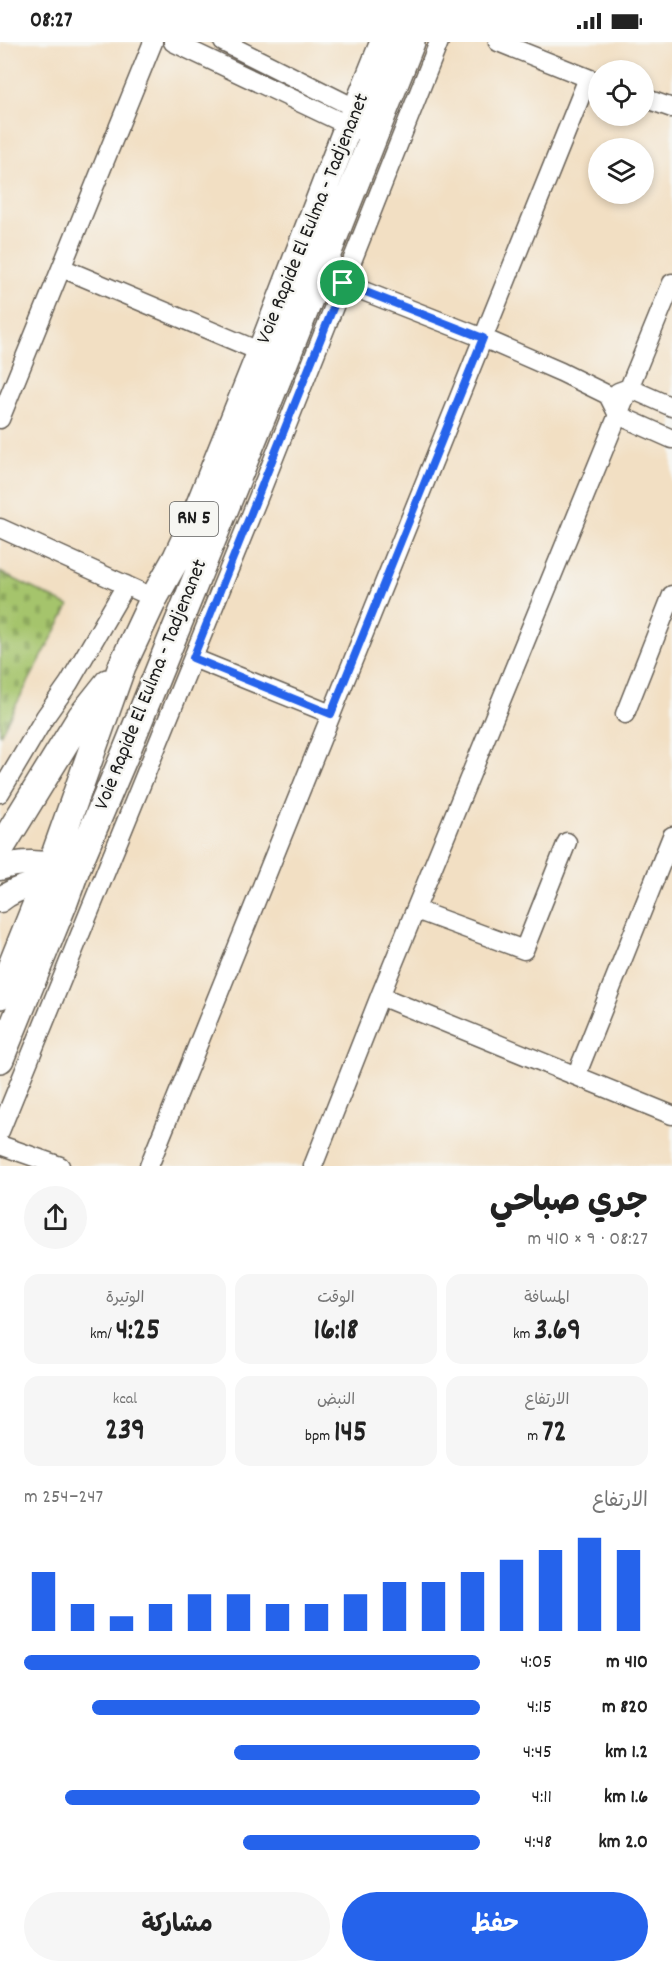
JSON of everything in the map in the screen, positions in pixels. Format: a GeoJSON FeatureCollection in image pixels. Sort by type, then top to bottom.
{"type":"FeatureCollection","features":[{"type":"Feature","properties":{"kind":"highway","name":"Voie Rapide El Eulma - Tadjenanet"},"geometry":{"type":"LineString","coordinates":[[0,995],[126,752],[285,360],[364,123],[384,42]]}},
{"type":"Feature","properties":{"kind":"highway","name":"Voie Rapide El Eulma - Tadjenanet"},"geometry":{"type":"LineString","coordinates":[[0,1059],[60,876],[122,666],[154,598],[177,557],[261,352],[364,123],[411,42]]}},
{"type":"Feature","properties":{"kind":"highway"},"geometry":{"type":"LineString","coordinates":[[0,849],[81,717],[122,666]]}},
{"type":"Feature","properties":{"kind":"main road"},"geometry":{"type":"LineString","coordinates":[[0,868],[21,863],[60,876]]}},
{"type":"Feature","properties":{"kind":"main road"},"geometry":{"type":"LineString","coordinates":[[0,900],[28,885],[60,876]]}},
{"type":"Feature","properties":{"kind":"street"},"geometry":{"type":"LineString","coordinates":[[0,419],[153,42]]}},
{"type":"Feature","properties":{"kind":"street"},"geometry":{"type":"LineString","coordinates":[[173,42],[364,123]]}},
{"type":"Feature","properties":{"kind":"street"},"geometry":{"type":"LineString","coordinates":[[223,42],[364,123]]}},
{"type":"Feature","properties":{"kind":"street"},"geometry":{"type":"LineString","coordinates":[[0,1131],[440,42]]}},
{"type":"Feature","properties":{"kind":"street"},"geometry":{"type":"LineString","coordinates":[[498,42],[588,78]]}},
{"type":"Feature","properties":{"kind":"street"},"geometry":{"type":"LineString","coordinates":[[149,1166],[483,338],[588,92]]}},
{"type":"Feature","properties":{"kind":"street"},"geometry":{"type":"LineString","coordinates":[[654,102],[672,108]]}},
{"type":"Feature","properties":{"kind":"street"},"geometry":{"type":"LineString","coordinates":[[62,268],[261,352]]}},
{"type":"Feature","properties":{"kind":"street"},"geometry":{"type":"LineString","coordinates":[[343,283],[483,338],[561,372],[608,395],[618,415],[672,439]]}},
{"type":"Feature","properties":{"kind":"street"},"geometry":{"type":"LineString","coordinates":[[314,1166],[380,996],[672,283]]}},
{"type":"Feature","properties":{"kind":"street"},"geometry":{"type":"LineString","coordinates":[[608,395],[629,388],[672,407]]}},
{"type":"Feature","properties":{"kind":"street"},"geometry":{"type":"LineString","coordinates":[[0,528],[154,598]]}},
{"type":"Feature","properties":{"kind":"street"},"geometry":{"type":"LineString","coordinates":[[0,793],[45,717],[69,683],[126,585]]}},
{"type":"Feature","properties":{"kind":"street"},"geometry":{"type":"LineString","coordinates":[[625,714],[672,595]]}},
{"type":"Feature","properties":{"kind":"street"},"geometry":{"type":"LineString","coordinates":[[193,658],[331,714]]}},
{"type":"Feature","properties":{"kind":"street"},"geometry":{"type":"LineString","coordinates":[[576,1076],[672,836]]}},
{"type":"Feature","properties":{"kind":"street"},"geometry":{"type":"LineString","coordinates":[[416,910],[524,950],[567,842]]}},
{"type":"Feature","properties":{"kind":"street"},"geometry":{"type":"LineString","coordinates":[[380,996],[672,1115]]}},
{"type":"Feature","properties":{"kind":"street"},"geometry":{"type":"LineString","coordinates":[[0,1145],[60,1166]]}},
{"type":"Feature","properties":{"kind":"green space"},"geometry":{"type":"Polygon","coordinates":[[[0,572],[69,606],[0,735],[0,572]]]}},
{"type":"Feature","properties":{"kind":"route"},"geometry":{"type":"LineString","coordinates":[[343,283],[483,338],[331,714],[193,658],[343,283]]}}]}
